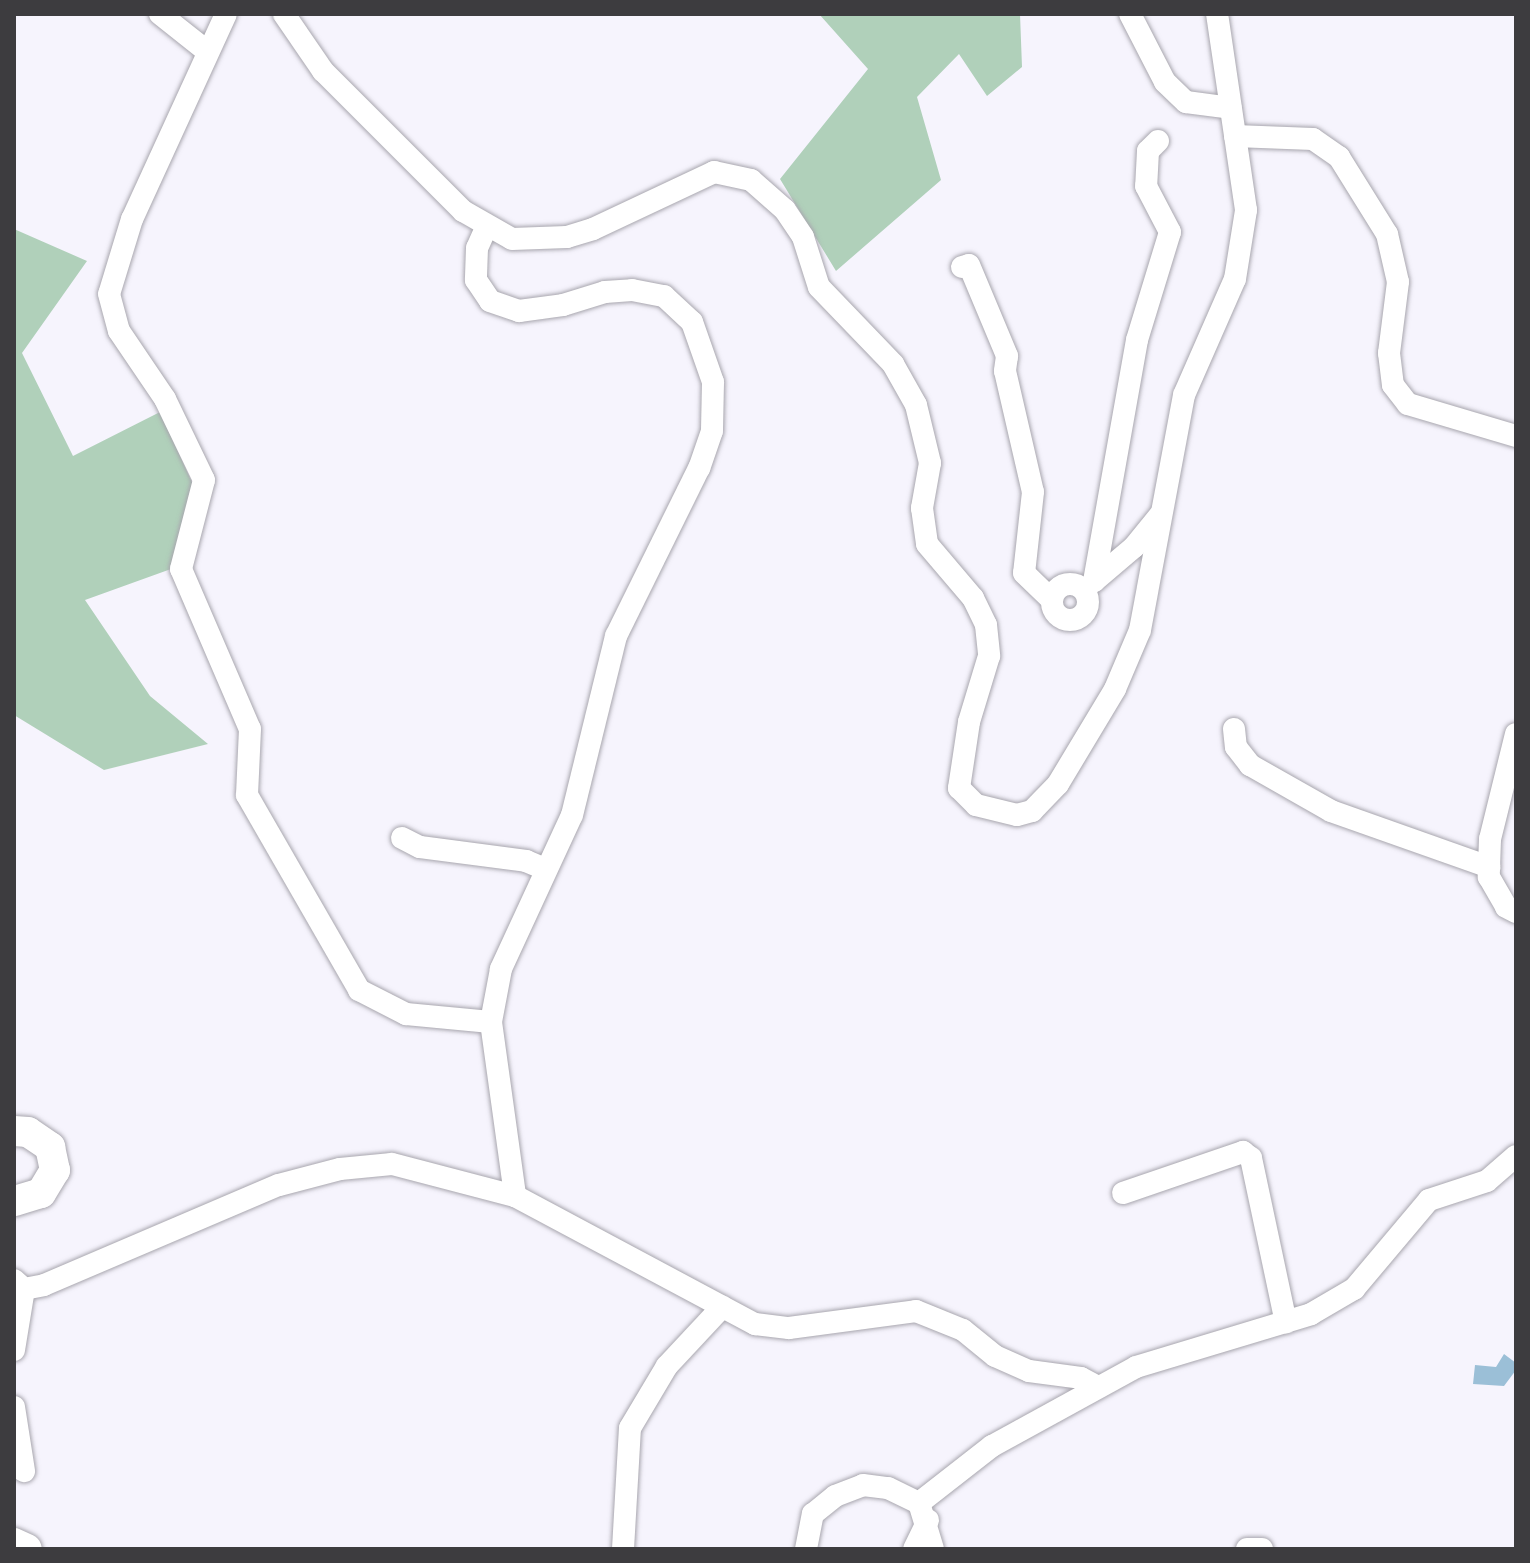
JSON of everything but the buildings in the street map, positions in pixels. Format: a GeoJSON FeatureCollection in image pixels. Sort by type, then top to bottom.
{"type":"FeatureCollection","features":[{"type":"Feature","properties":{"kind":"main road"},"geometry":{"type":"LineString","coordinates":[[14,1131],[28,1132],[50,1147],[55,1170],[41,1193],[14,1201]]}},
{"type":"Feature","properties":{"kind":"main road"},"geometry":{"type":"LineString","coordinates":[[14,1543],[27,1549]]}},
{"type":"Feature","properties":{"kind":"street"},"geometry":{"type":"LineString","coordinates":[[160,14],[208,52]]}},
{"type":"Feature","properties":{"kind":"street"},"geometry":{"type":"LineString","coordinates":[[226,14],[132,219],[109,294],[119,331],[165,399],[204,480],[181,569],[250,729],[247,795],[359,990],[406,1014],[491,1022]]}},
{"type":"Feature","properties":{"kind":"street"},"geometry":{"type":"LineString","coordinates":[[284,14],[323,71],[486,228],[512,239],[567,237],[714,172],[751,180],[785,210],[803,237],[819,287],[893,364],[916,405],[930,463],[922,508],[927,544],[973,598],[986,625],[989,656],[969,722],[959,788],[996,814],[1017,815],[1041,802],[1084,744],[1115,689],[1140,630],[1184,395],[1235,279],[1246,210],[1217,14]]}},
{"type":"Feature","properties":{"kind":"street"},"geometry":{"type":"LineString","coordinates":[[1130,14],[1165,82],[1186,102],[1231,108]]}},
{"type":"Feature","properties":{"kind":"street"},"geometry":{"type":"LineString","coordinates":[[1235,136],[1313,139],[1339,157],[1382,223],[1393,258],[1398,282],[1389,353],[1393,385],[1408,404],[1516,436]]}},
{"type":"Feature","properties":{"kind":"street"},"geometry":{"type":"LineString","coordinates":[[962,267],[969,265],[1007,356],[1005,371],[1033,492],[1024,573],[1052,600],[1055,612],[1065,620],[1078,619],[1087,611],[1137,340],[1170,232],[1146,186],[1148,151],[1158,141]]}},
{"type":"Feature","properties":{"kind":"street"},"geometry":{"type":"LineString","coordinates":[[486,228],[477,248],[476,280],[490,301],[519,311],[605,292],[632,290],[664,296],[692,322],[713,382],[712,431],[699,468],[616,636],[572,815],[501,969],[491,1022],[515,1196]]}},
{"type":"Feature","properties":{"kind":"street"},"geometry":{"type":"LineString","coordinates":[[1089,587],[1134,547],[1161,514]]}},
{"type":"Feature","properties":{"kind":"street"},"geometry":{"type":"LineString","coordinates":[[1234,729],[1236,747],[1250,765],[1331,811],[1489,867]]}},
{"type":"Feature","properties":{"kind":"street"},"geometry":{"type":"LineString","coordinates":[[1516,734],[1490,839],[1489,867],[1506,907],[1516,912]]}},
{"type":"Feature","properties":{"kind":"street"},"geometry":{"type":"LineString","coordinates":[[402,838],[420,847],[526,861],[545,869]]}},
{"type":"Feature","properties":{"kind":"street"},"geometry":{"type":"LineString","coordinates":[[1123,1193],[1243,1152],[1251,1158],[1286,1322]]}},
{"type":"Feature","properties":{"kind":"street"},"geometry":{"type":"LineString","coordinates":[[914,1549],[924,1511],[992,1446],[1096,1386],[1136,1367],[1286,1322],[1354,1289],[1429,1200],[1487,1181],[1516,1156]]}},
{"type":"Feature","properties":{"kind":"street"},"geometry":{"type":"LineString","coordinates":[[14,1350],[19,1284],[126,1253],[208,1212],[340,1169],[392,1164],[515,1196],[755,1324],[789,1328],[916,1311],[963,1330],[995,1356],[1018,1366],[1081,1378],[1096,1386]]}},
{"type":"Feature","properties":{"kind":"street"},"geometry":{"type":"LineString","coordinates":[[623,1549],[630,1428],[667,1366],[722,1307]]}},
{"type":"Feature","properties":{"kind":"street"},"geometry":{"type":"LineString","coordinates":[[14,1407],[24,1471]]}},
{"type":"Feature","properties":{"kind":"street"},"geometry":{"type":"LineString","coordinates":[[806,1549],[813,1514],[835,1496],[863,1485],[888,1488],[924,1511],[933,1549]]}},
{"type":"Feature","properties":{"kind":"street"},"geometry":{"type":"LineString","coordinates":[[1247,1549],[1262,1549]]}},
{"type":"Feature","properties":{"kind":"green space"},"geometry":{"type":"Polygon","coordinates":[[[819,14],[1020,14],[1022,67],[987,96],[959,54],[917,97],[941,180],[836,271],[780,179],[868,69],[819,14]]]}},
{"type":"Feature","properties":{"kind":"green space"},"geometry":{"type":"Polygon","coordinates":[[[14,229],[87,261],[22,353],[73,456],[160,412],[195,489],[171,569],[85,600],[150,696],[208,744],[104,770],[14,715],[14,229]]]}},
{"type":"Feature","properties":{"kind":"water"},"geometry":{"type":"Polygon","coordinates":[[[1504,1354],[1516,1363],[1516,1370],[1504,1386],[1473,1384],[1475,1365],[1496,1367],[1504,1354]]]}}]}
